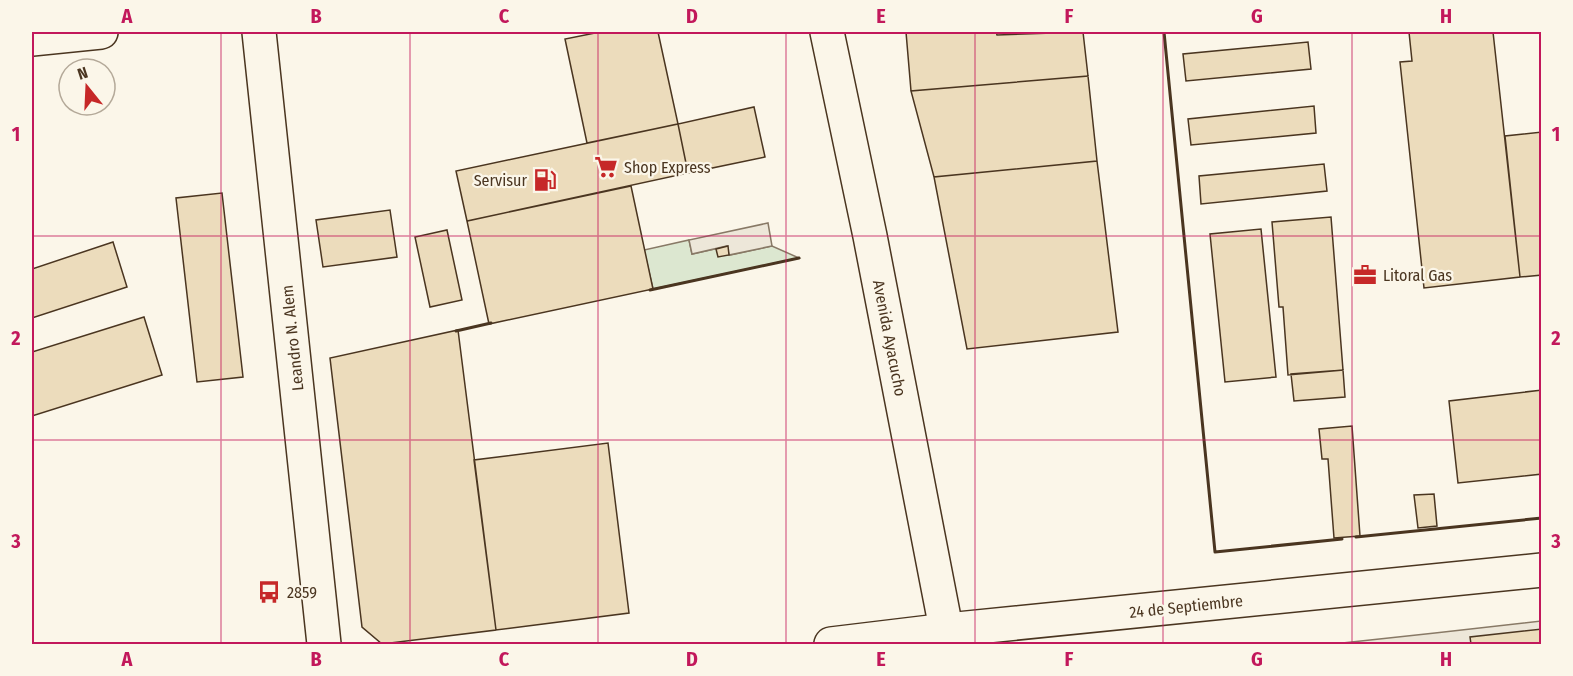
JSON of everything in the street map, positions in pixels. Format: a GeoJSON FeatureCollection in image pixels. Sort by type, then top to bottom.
{"type":"FeatureCollection","features":[{"type":"Feature","properties":{"kind":"main road"},"geometry":{"type":"LineString","coordinates":[[32,39],[101,32]]}},
{"type":"Feature","properties":{"kind":"main road","name":"Leandro N. Alem"},"geometry":{"type":"LineString","coordinates":[[259,32],[324,645]]}},
{"type":"Feature","properties":{"kind":"main road","name":"Avenida Ayacucho"},"geometry":{"type":"LineString","coordinates":[[827,32],[870,236],[948,637]]}},
{"type":"Feature","properties":{"kind":"main road","name":"24 de Septiembre"},"geometry":{"type":"LineString","coordinates":[[831,645],[948,637],[1542,570]]}},
{"type":"Feature","properties":{"kind":"green space"},"geometry":{"type":"Polygon","coordinates":[[[689,240],[692,254],[728,246],[730,255],[772,246],[799,258],[653,289],[644,250],[689,240]]]}},
{"type":"Feature","properties":{"kind":"shaded area"},"geometry":{"type":"Polygon","coordinates":[[[768,223],[772,246],[729,255],[727,246],[692,254],[689,240],[768,223]]]}},
{"type":"Feature","properties":{"kind":"shaded area"},"geometry":{"type":"Polygon","coordinates":[[[1541,621],[1541,644],[1333,644],[1435,633],[1541,621]]]}},
{"type":"Feature","properties":{"kind":"building"},"geometry":{"type":"Polygon","coordinates":[[[600,32],[658,32],[678,124],[587,143],[565,39],[600,32]]]}},
{"type":"Feature","properties":{"kind":"building"},"geometry":{"type":"Polygon","coordinates":[[[906,32],[996,32],[997,35],[1083,32],[1088,76],[911,91],[906,32]]]}},
{"type":"Feature","properties":{"kind":"building"},"geometry":{"type":"Polygon","coordinates":[[[1409,32],[1493,32],[1520,277],[1424,288],[1400,62],[1412,61],[1409,32]]]}},
{"type":"Feature","properties":{"kind":"building"},"geometry":{"type":"Polygon","coordinates":[[[1308,42],[1311,69],[1186,81],[1183,54],[1308,42]]]}},
{"type":"Feature","properties":{"kind":"building"},"geometry":{"type":"Polygon","coordinates":[[[1088,76],[1097,161],[934,177],[911,91],[1088,76]]]}},
{"type":"Feature","properties":{"kind":"building"},"geometry":{"type":"Polygon","coordinates":[[[1314,106],[1316,133],[1191,145],[1188,119],[1314,106]]]}},
{"type":"Feature","properties":{"kind":"building"},"geometry":{"type":"Polygon","coordinates":[[[754,107],[765,157],[688,173],[678,124],[754,107]]]}},
{"type":"Feature","properties":{"kind":"building"},"geometry":{"type":"Polygon","coordinates":[[[678,124],[688,173],[467,221],[456,171],[678,124]]]}},
{"type":"Feature","properties":{"kind":"building"},"geometry":{"type":"Polygon","coordinates":[[[1542,132],[1542,275],[1520,277],[1505,136],[1542,132]]]}},
{"type":"Feature","properties":{"kind":"building"},"geometry":{"type":"Polygon","coordinates":[[[1097,161],[1118,332],[967,349],[934,177],[1097,161]]]}},
{"type":"Feature","properties":{"kind":"building"},"geometry":{"type":"Polygon","coordinates":[[[1324,164],[1327,191],[1201,204],[1199,176],[1324,164]]]}},
{"type":"Feature","properties":{"kind":"building"},"geometry":{"type":"Polygon","coordinates":[[[631,186],[653,289],[489,324],[467,221],[631,186]]]}},
{"type":"Feature","properties":{"kind":"building"},"geometry":{"type":"Polygon","coordinates":[[[222,193],[243,377],[197,382],[176,198],[222,193]]]}},
{"type":"Feature","properties":{"kind":"building"},"geometry":{"type":"Polygon","coordinates":[[[390,210],[397,257],[323,267],[316,220],[390,210]]]}},
{"type":"Feature","properties":{"kind":"building"},"geometry":{"type":"Polygon","coordinates":[[[1331,217],[1343,370],[1288,375],[1283,307],[1279,307],[1272,222],[1331,217]]]}},
{"type":"Feature","properties":{"kind":"building"},"geometry":{"type":"Polygon","coordinates":[[[1261,229],[1276,377],[1225,382],[1210,234],[1261,229]]]}},
{"type":"Feature","properties":{"kind":"building"},"geometry":{"type":"Polygon","coordinates":[[[447,230],[462,300],[430,307],[415,237],[447,230]]]}},
{"type":"Feature","properties":{"kind":"building"},"geometry":{"type":"Polygon","coordinates":[[[113,242],[127,287],[32,318],[32,269],[113,242]]]}},
{"type":"Feature","properties":{"kind":"building"},"geometry":{"type":"Polygon","coordinates":[[[728,246],[729,255],[718,257],[716,249],[728,246]]]}},
{"type":"Feature","properties":{"kind":"building"},"geometry":{"type":"Polygon","coordinates":[[[144,317],[162,375],[32,416],[32,352],[144,317]]]}},
{"type":"Feature","properties":{"kind":"building"},"geometry":{"type":"Polygon","coordinates":[[[458,330],[496,630],[382,644],[362,627],[330,358],[458,330]]]}},
{"type":"Feature","properties":{"kind":"building"},"geometry":{"type":"Polygon","coordinates":[[[1343,370],[1345,397],[1294,401],[1291,374],[1343,370]]]}},
{"type":"Feature","properties":{"kind":"building"},"geometry":{"type":"Polygon","coordinates":[[[1542,390],[1542,474],[1458,483],[1449,401],[1542,390]]]}},
{"type":"Feature","properties":{"kind":"building"},"geometry":{"type":"Polygon","coordinates":[[[1352,426],[1360,536],[1334,538],[1328,459],[1322,459],[1319,429],[1352,426]]]}},
{"type":"Feature","properties":{"kind":"building"},"geometry":{"type":"Polygon","coordinates":[[[608,443],[629,613],[496,630],[474,460],[608,443]]]}},
{"type":"Feature","properties":{"kind":"building"},"geometry":{"type":"Polygon","coordinates":[[[1434,494],[1437,526],[1418,528],[1414,495],[1434,494]]]}},
{"type":"Feature","properties":{"kind":"building"},"geometry":{"type":"Polygon","coordinates":[[[1542,629],[1542,644],[1471,644],[1470,637],[1542,629]]]}},
{"type":"Feature","properties":{"kind":"wall"},"geometry":{"type":"LineString","coordinates":[[1164,32],[1215,552],[1342,539]]}},
{"type":"Feature","properties":{"kind":"wall"},"geometry":{"type":"LineString","coordinates":[[650,290],[799,258]]}},
{"type":"Feature","properties":{"kind":"wall"},"geometry":{"type":"LineString","coordinates":[[456,331],[491,323]]}},
{"type":"Feature","properties":{"kind":"wall"},"geometry":{"type":"LineString","coordinates":[[1356,537],[1542,518]]}},
{"type":"Feature","properties":{"kind":"place","name":"Shop Express"},"geometry":{"type":"Point","coordinates":[606,167]}},
{"type":"Feature","properties":{"kind":"place","name":"Servisur"},"geometry":{"type":"Point","coordinates":[545,180]}},
{"type":"Feature","properties":{"kind":"place","name":"Litoral Gas"},"geometry":{"type":"Point","coordinates":[1365,275]}},
{"type":"Feature","properties":{"kind":"place","name":"2859"},"geometry":{"type":"Point","coordinates":[269,592]}}]}
